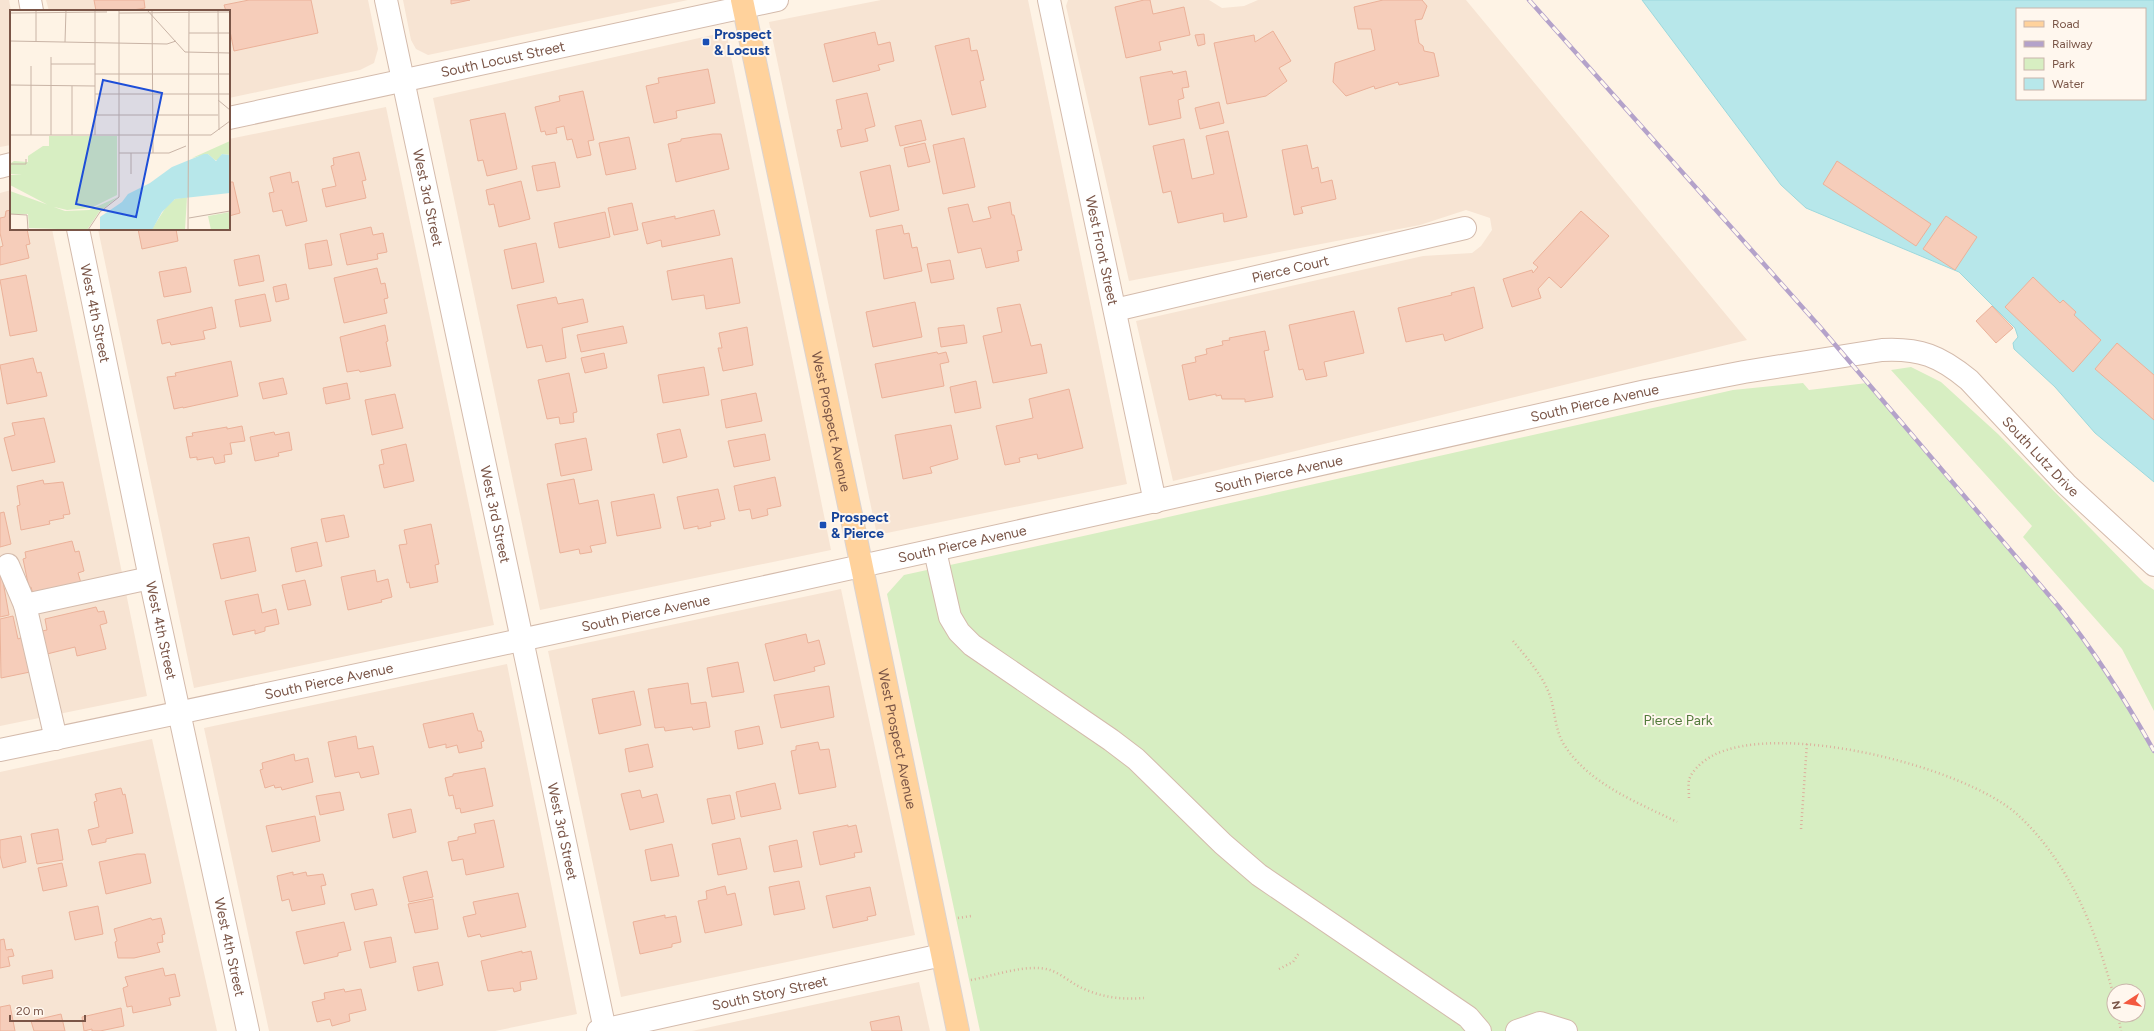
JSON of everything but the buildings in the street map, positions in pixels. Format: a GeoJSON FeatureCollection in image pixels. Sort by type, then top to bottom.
{"type":"FeatureCollection","features":[{"type":"Feature","properties":{"kind":"main road","name":"West Prospect Avenue"},"geometry":{"type":"LineString","coordinates":[[743,4],[862,566],[958,1031]]}},
{"type":"Feature","properties":{"kind":"street"},"geometry":{"type":"LineString","coordinates":[[30,0],[32,10]]}},
{"type":"Feature","properties":{"kind":"street","name":"West 3rd Street"},"geometry":{"type":"LineString","coordinates":[[386,0],[522,640],[601,1030]]}},
{"type":"Feature","properties":{"kind":"street","name":"South Locust Street"},"geometry":{"type":"LineString","coordinates":[[230,118],[403,81],[743,4],[777,0]]}},
{"type":"Feature","properties":{"kind":"street","name":"West Front Street"},"geometry":{"type":"LineString","coordinates":[[1049,0],[1154,502]]}},
{"type":"Feature","properties":{"kind":"street"},"geometry":{"type":"LineString","coordinates":[[0,167],[10,164]]}},
{"type":"Feature","properties":{"kind":"street","name":"Pierce Court"},"geometry":{"type":"LineString","coordinates":[[1115,310],[1465,228]]}},
{"type":"Feature","properties":{"kind":"street","name":"West 4th Street"},"geometry":{"type":"LineString","coordinates":[[78,230],[150,578],[248,1031]]}},
{"type":"Feature","properties":{"kind":"street","name":"South Pierce Avenue"},"geometry":{"type":"LineString","coordinates":[[0,750],[935,551],[1667,386],[1882,350],[1900,349],[1925,352]]}},
{"type":"Feature","properties":{"kind":"street","name":"South Lutz Drive"},"geometry":{"type":"LineString","coordinates":[[1925,352],[1945,362],[1969,380],[2066,484],[2154,565]]}},
{"type":"Feature","properties":{"kind":"street"},"geometry":{"type":"LineString","coordinates":[[935,551],[950,617],[959,632],[972,645],[1111,740],[1136,759],[1223,844],[1259,875],[1468,1017],[1480,1031]]}},
{"type":"Feature","properties":{"kind":"street"},"geometry":{"type":"LineString","coordinates":[[8,565],[25,605],[56,738]]}},
{"type":"Feature","properties":{"kind":"street"},"geometry":{"type":"LineString","coordinates":[[25,605],[150,578]]}},
{"type":"Feature","properties":{"kind":"street","name":"South Story Street"},"geometry":{"type":"LineString","coordinates":[[601,1030],[942,955]]}},
{"type":"Feature","properties":{"kind":"street"},"geometry":{"type":"LineString","coordinates":[[1517,1031],[1540,1024],[1566,1031]]}},
{"type":"Feature","properties":{"kind":"path"},"geometry":{"type":"LineString","coordinates":[[1513,641],[1533,666],[1543,683],[1551,698],[1563,743],[1580,765],[1622,794],[1677,822]]}},
{"type":"Feature","properties":{"kind":"path"},"geometry":{"type":"LineString","coordinates":[[1690,798],[1689,779],[1702,762],[1727,749],[1761,743],[1807,744],[1846,749],[1921,768],[1986,794],[2017,814],[2042,840],[2065,874],[2095,939],[2106,966],[2110,983]]}},
{"type":"Feature","properties":{"kind":"path"},"geometry":{"type":"LineString","coordinates":[[1801,829],[1807,744]]}},
{"type":"Feature","properties":{"kind":"path"},"geometry":{"type":"LineString","coordinates":[[956,919],[971,916]]}},
{"type":"Feature","properties":{"kind":"path"},"geometry":{"type":"LineString","coordinates":[[1279,969],[1293,962],[1299,953]]}},
{"type":"Feature","properties":{"kind":"path"},"geometry":{"type":"LineString","coordinates":[[971,980],[1026,969],[1040,968],[1058,974],[1103,996],[1129,999],[1144,998]]}},
{"type":"Feature","properties":{"kind":"shaded area"},"geometry":{"type":"Polygon","coordinates":[[[0,0],[9,0],[11,10],[10,145],[0,147],[0,0]]]}},
{"type":"Feature","properties":{"kind":"shaded area"},"geometry":{"type":"Polygon","coordinates":[[[46,0],[368,0],[378,49],[374,63],[360,70],[230,98],[230,10],[49,10],[46,0]]]}},
{"type":"Feature","properties":{"kind":"shaded area"},"geometry":{"type":"Polygon","coordinates":[[[403,0],[688,0],[428,55],[416,49],[411,40],[403,0]]]}},
{"type":"Feature","properties":{"kind":"shaded area"},"geometry":{"type":"Polygon","coordinates":[[[881,0],[1028,0],[1127,484],[877,535],[769,22],[881,0]]]}},
{"type":"Feature","properties":{"kind":"shaded area"},"geometry":{"type":"Polygon","coordinates":[[[1068,0],[1209,0],[1222,8],[1244,6],[1258,0],[1466,0],[1747,340],[1173,481],[1136,321],[1423,256],[1472,253],[1481,246],[1492,230],[1490,218],[1466,210],[1420,225],[1129,281],[1066,6],[1068,0]]]}},
{"type":"Feature","properties":{"kind":"shaded area"},"geometry":{"type":"Polygon","coordinates":[[[726,32],[831,550],[540,610],[433,98],[726,32]]]}},
{"type":"Feature","properties":{"kind":"shaded area"},"geometry":{"type":"Polygon","coordinates":[[[386,107],[494,625],[194,688],[98,230],[230,230],[230,139],[386,107]]]}},
{"type":"Feature","properties":{"kind":"shaded area"},"geometry":{"type":"Polygon","coordinates":[[[10,190],[10,230],[52,230],[147,696],[0,726],[0,193],[10,190]]]}},
{"type":"Feature","properties":{"kind":"shaded area"},"geometry":{"type":"Polygon","coordinates":[[[841,589],[915,935],[621,997],[548,651],[841,589]]]}},
{"type":"Feature","properties":{"kind":"shaded area"},"geometry":{"type":"Polygon","coordinates":[[[507,664],[577,1014],[495,1031],[269,1031],[204,728],[507,664]]]}},
{"type":"Feature","properties":{"kind":"shaded area"},"geometry":{"type":"Polygon","coordinates":[[[152,739],[217,1031],[0,1031],[0,772],[152,739]]]}},
{"type":"Feature","properties":{"kind":"shaded area"},"geometry":{"type":"Polygon","coordinates":[[[919,982],[930,1031],[692,1031],[919,982]]]}},
{"type":"Feature","properties":{"kind":"green space"},"geometry":{"type":"Polygon","coordinates":[[[1911,367],[1941,382],[1998,434],[2144,583],[2154,590],[2154,711],[2122,649],[2023,537],[2032,526],[1891,370],[1911,367]]]}},
{"type":"Feature","properties":{"kind":"green space","name":"Pierce Park"},"geometry":{"type":"Polygon","coordinates":[[[1803,383],[1809,390],[1867,383],[2081,635],[2127,704],[2154,751],[2154,1031],[980,1031],[887,594],[904,575],[1733,390],[1803,383]]]}},
{"type":"Feature","properties":{"kind":"water"},"geometry":{"type":"Polygon","coordinates":[[[1642,0],[2154,0],[2154,482],[2095,433],[2055,387],[2014,349],[2013,343],[2018,337],[2015,328],[1959,272],[1806,208],[1781,185],[1642,0]]]}},
{"type":"Feature","properties":{"kind":"railway"},"geometry":{"type":"LineString","coordinates":[[1529,0],[1820,327],[2059,607],[2110,677],[2154,751]]}},
{"type":"Feature","properties":{"kind":"place","name":"Prospect & Locust"},"geometry":{"type":"Point","coordinates":[706,42]}},
{"type":"Feature","properties":{"kind":"place","name":"Prospect & Pierce"},"geometry":{"type":"Point","coordinates":[823,525]}}]}
